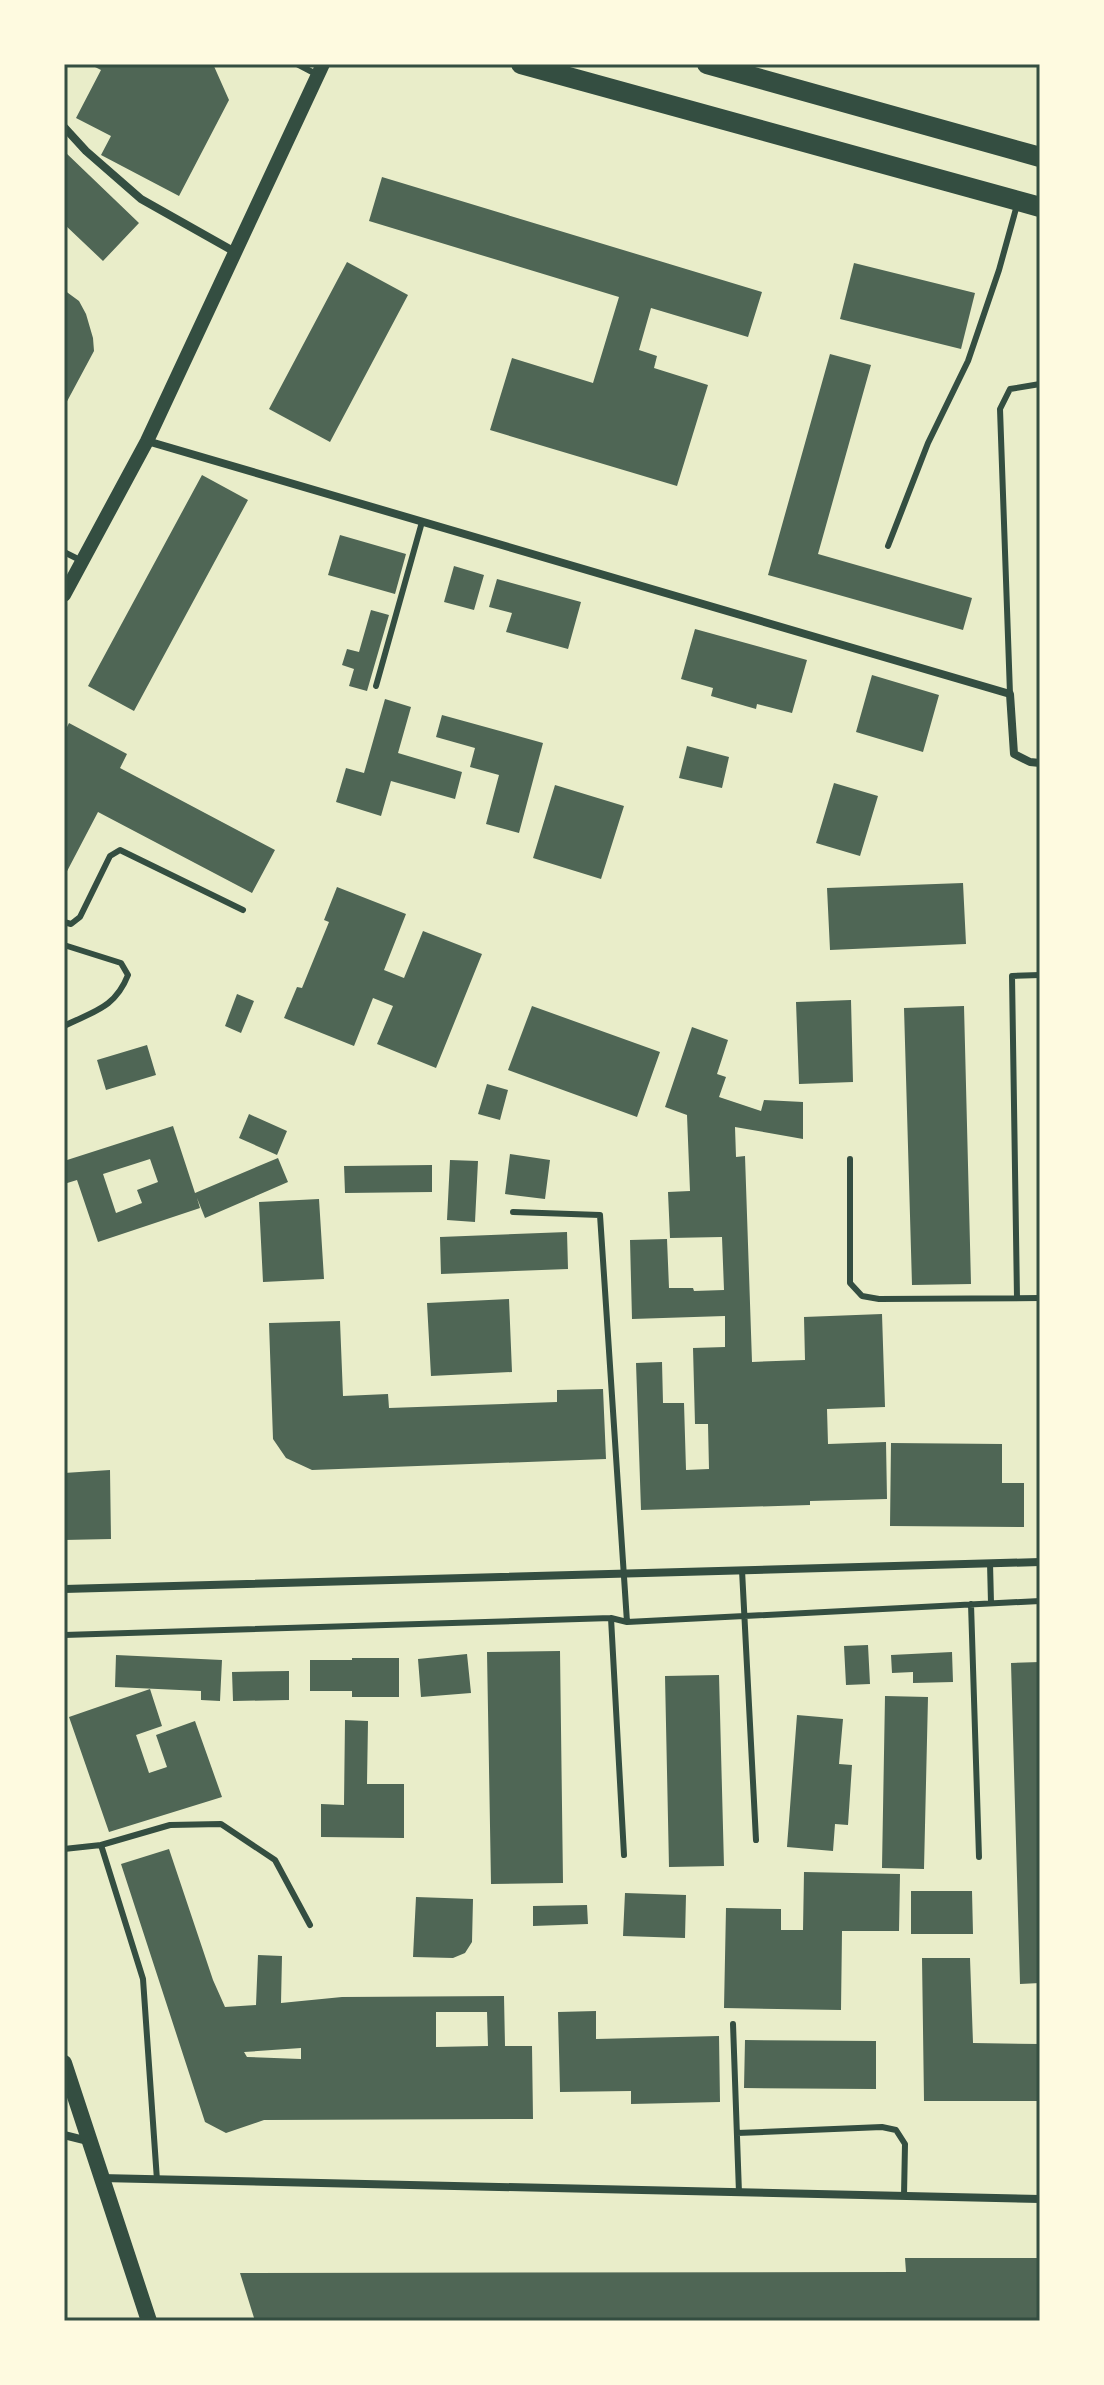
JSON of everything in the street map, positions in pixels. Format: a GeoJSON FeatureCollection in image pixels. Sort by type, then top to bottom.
{"type":"FeatureCollection","features":[{"type":"Feature","properties":{"kind":"main road"},"geometry":{"type":"LineString","coordinates":[[521,64],[1040,207]]}},
{"type":"Feature","properties":{"kind":"main road"},"geometry":{"type":"LineString","coordinates":[[707,64],[1040,157]]}},
{"type":"Feature","properties":{"kind":"main road"},"geometry":{"type":"LineString","coordinates":[[64,2063],[149,2321]]}},
{"type":"Feature","properties":{"kind":"street"},"geometry":{"type":"LineString","coordinates":[[64,595],[147,441],[321,70]]}},
{"type":"Feature","properties":{"kind":"street"},"geometry":{"type":"LineString","coordinates":[[64,127],[86,151],[141,199],[235,252]]}},
{"type":"Feature","properties":{"kind":"street"},"geometry":{"type":"LineString","coordinates":[[147,441],[1010,694],[1014,754],[1040,763]]}},
{"type":"Feature","properties":{"kind":"street"},"geometry":{"type":"LineString","coordinates":[[64,1589],[1040,1562]]}},
{"type":"Feature","properties":{"kind":"street"},"geometry":{"type":"LineString","coordinates":[[64,2135],[88,2141]]}},
{"type":"Feature","properties":{"kind":"street"},"geometry":{"type":"LineString","coordinates":[[101,2178],[1040,2199]]}},
{"type":"Feature","properties":{"kind":"lane"},"geometry":{"type":"LineString","coordinates":[[297,64],[321,70]]}},
{"type":"Feature","properties":{"kind":"lane"},"geometry":{"type":"LineString","coordinates":[[888,546],[928,443],[968,361],[999,270],[1018,201]]}},
{"type":"Feature","properties":{"kind":"lane"},"geometry":{"type":"LineString","coordinates":[[1010,694],[1000,409],[1010,389],[1040,384]]}},
{"type":"Feature","properties":{"kind":"lane"},"geometry":{"type":"LineString","coordinates":[[376,686],[422,522]]}},
{"type":"Feature","properties":{"kind":"lane"},"geometry":{"type":"LineString","coordinates":[[64,552],[82,561]]}},
{"type":"Feature","properties":{"kind":"lane"},"geometry":{"type":"LineString","coordinates":[[64,922],[71,924],[80,917],[110,856],[120,850],[243,910]]}},
{"type":"Feature","properties":{"kind":"lane"},"geometry":{"type":"LineString","coordinates":[[64,945],[121,963],[128,975],[111,1003],[64,1026]]}},
{"type":"Feature","properties":{"kind":"lane"},"geometry":{"type":"LineString","coordinates":[[1017,1298],[1012,976],[1040,975]]}},
{"type":"Feature","properties":{"kind":"lane"},"geometry":{"type":"LineString","coordinates":[[850,1159],[850,1283],[862,1296],[879,1299],[1040,1298]]}},
{"type":"Feature","properties":{"kind":"lane"},"geometry":{"type":"LineString","coordinates":[[513,1212],[600,1215],[627,1622]]}},
{"type":"Feature","properties":{"kind":"lane"},"geometry":{"type":"LineString","coordinates":[[990,1563],[991,1603]]}},
{"type":"Feature","properties":{"kind":"lane"},"geometry":{"type":"LineString","coordinates":[[742,1570],[756,1840]]}},
{"type":"Feature","properties":{"kind":"lane"},"geometry":{"type":"LineString","coordinates":[[64,1635],[611,1618],[627,1622],[1040,1601]]}},
{"type":"Feature","properties":{"kind":"lane"},"geometry":{"type":"LineString","coordinates":[[971,1604],[979,1857]]}},
{"type":"Feature","properties":{"kind":"lane"},"geometry":{"type":"LineString","coordinates":[[611,1618],[624,1855]]}},
{"type":"Feature","properties":{"kind":"lane"},"geometry":{"type":"LineString","coordinates":[[64,1849],[101,1845],[170,1825],[221,1824],[275,1860],[310,1925]]}},
{"type":"Feature","properties":{"kind":"lane"},"geometry":{"type":"LineString","coordinates":[[101,1845],[143,1979],[157,2180]]}},
{"type":"Feature","properties":{"kind":"lane"},"geometry":{"type":"LineString","coordinates":[[733,2024],[739,2193]]}},
{"type":"Feature","properties":{"kind":"lane"},"geometry":{"type":"LineString","coordinates":[[737,2133],[882,2127],[896,2130],[905,2144],[904,2196]]}},
{"type":"Feature","properties":{"kind":"building"},"geometry":{"type":"Polygon","coordinates":[[[89,64],[213,64],[229,100],[179,196],[101,155],[111,136],[76,118],[101,70],[89,64]]]}},
{"type":"Feature","properties":{"kind":"building"},"geometry":{"type":"Polygon","coordinates":[[[64,151],[139,223],[103,261],[64,224],[64,151]]]}},
{"type":"Feature","properties":{"kind":"building"},"geometry":{"type":"Polygon","coordinates":[[[382,177],[762,292],[748,337],[651,308],[639,350],[657,356],[654,368],[708,385],[677,486],[490,430],[512,358],[593,383],[619,297],[369,221],[382,177]]]}},
{"type":"Feature","properties":{"kind":"building"},"geometry":{"type":"Polygon","coordinates":[[[347,262],[408,295],[330,442],[269,409],[347,262]]]}},
{"type":"Feature","properties":{"kind":"building"},"geometry":{"type":"Polygon","coordinates":[[[854,263],[975,293],[961,349],[840,319],[854,263]]]}},
{"type":"Feature","properties":{"kind":"building"},"geometry":{"type":"Polygon","coordinates":[[[64,290],[79,301],[86,314],[94,351],[64,407],[64,290]]]}},
{"type":"Feature","properties":{"kind":"building"},"geometry":{"type":"Polygon","coordinates":[[[830,354],[871,365],[818,554],[972,598],[963,630],[768,575],[830,354]]]}},
{"type":"Feature","properties":{"kind":"building"},"geometry":{"type":"Polygon","coordinates":[[[202,475],[248,500],[134,711],[88,686],[202,475]]]}},
{"type":"Feature","properties":{"kind":"building"},"geometry":{"type":"Polygon","coordinates":[[[340,535],[406,554],[395,594],[328,575],[340,535]]]}},
{"type":"Feature","properties":{"kind":"building"},"geometry":{"type":"Polygon","coordinates":[[[454,566],[484,575],[474,610],[444,602],[454,566]]]}},
{"type":"Feature","properties":{"kind":"building"},"geometry":{"type":"Polygon","coordinates":[[[497,579],[581,602],[568,649],[506,632],[512,613],[489,607],[497,579]]]}},
{"type":"Feature","properties":{"kind":"building"},"geometry":{"type":"Polygon","coordinates":[[[371,610],[389,615],[367,691],[349,686],[354,669],[342,665],[347,649],[359,652],[371,610]]]}},
{"type":"Feature","properties":{"kind":"building"},"geometry":{"type":"Polygon","coordinates":[[[695,629],[807,660],[792,713],[757,704],[756,709],[711,696],[713,688],[681,679],[695,629]]]}},
{"type":"Feature","properties":{"kind":"building"},"geometry":{"type":"Polygon","coordinates":[[[872,675],[939,695],[923,752],[856,732],[872,675]]]}},
{"type":"Feature","properties":{"kind":"building"},"geometry":{"type":"Polygon","coordinates":[[[385,699],[411,707],[398,753],[462,772],[455,799],[391,781],[381,816],[336,802],[346,768],[364,773],[385,699]]]}},
{"type":"Feature","properties":{"kind":"building"},"geometry":{"type":"Polygon","coordinates":[[[442,715],[543,743],[519,833],[486,824],[499,775],[470,767],[475,748],[436,737],[442,715]]]}},
{"type":"Feature","properties":{"kind":"building"},"geometry":{"type":"Polygon","coordinates":[[[69,723],[127,754],[120,768],[275,850],[252,893],[98,812],[64,877],[64,733],[69,723]]]}},
{"type":"Feature","properties":{"kind":"building"},"geometry":{"type":"Polygon","coordinates":[[[687,746],[729,757],[722,788],[679,778],[687,746]]]}},
{"type":"Feature","properties":{"kind":"building"},"geometry":{"type":"Polygon","coordinates":[[[834,783],[878,796],[860,856],[816,843],[834,783]]]}},
{"type":"Feature","properties":{"kind":"building"},"geometry":{"type":"Polygon","coordinates":[[[555,785],[624,806],[601,879],[533,858],[555,785]]]}},
{"type":"Feature","properties":{"kind":"building"},"geometry":{"type":"Polygon","coordinates":[[[963,883],[966,944],[830,950],[827,888],[963,883]]]}},
{"type":"Feature","properties":{"kind":"building"},"geometry":{"type":"Polygon","coordinates":[[[337,887],[406,914],[384,970],[404,978],[423,931],[482,954],[436,1068],[377,1044],[393,1006],[373,998],[354,1046],[284,1018],[297,987],[302,988],[329,922],[324,920],[337,887]]]}},
{"type":"Feature","properties":{"kind":"building"},"geometry":{"type":"Polygon","coordinates":[[[237,994],[254,1001],[241,1033],[225,1026],[237,994]]]}},
{"type":"Feature","properties":{"kind":"building"},"geometry":{"type":"Polygon","coordinates":[[[851,1000],[853,1082],[799,1084],[796,1002],[851,1000]]]}},
{"type":"Feature","properties":{"kind":"building"},"geometry":{"type":"Polygon","coordinates":[[[532,1006],[660,1052],[637,1117],[508,1070],[532,1006]]]}},
{"type":"Feature","properties":{"kind":"building"},"geometry":{"type":"Polygon","coordinates":[[[964,1006],[971,1284],[912,1285],[904,1008],[964,1006]]]}},
{"type":"Feature","properties":{"kind":"building"},"geometry":{"type":"Polygon","coordinates":[[[692,1027],[728,1040],[717,1074],[726,1077],[719,1097],[761,1111],[764,1100],[803,1102],[803,1139],[735,1127],[736,1157],[745,1156],[752,1362],[805,1360],[804,1317],[882,1314],[885,1407],[827,1409],[828,1444],[886,1442],[887,1499],[810,1501],[810,1505],[641,1510],[636,1363],[662,1362],[663,1403],[684,1403],[686,1470],[709,1469],[708,1424],[695,1424],[693,1348],[725,1347],[725,1316],[632,1319],[630,1240],[667,1239],[669,1288],[724,1290],[722,1237],[670,1238],[668,1192],[690,1191],[687,1115],[665,1107],[692,1027]]]}},
{"type":"Feature","properties":{"kind":"building"},"geometry":{"type":"Polygon","coordinates":[[[147,1045],[156,1075],[106,1090],[97,1060],[147,1045]]]}},
{"type":"Feature","properties":{"kind":"building"},"geometry":{"type":"Polygon","coordinates":[[[487,1084],[508,1090],[500,1120],[478,1114],[487,1084]]]}},
{"type":"Feature","properties":{"kind":"building"},"geometry":{"type":"Polygon","coordinates":[[[249,1114],[287,1131],[277,1155],[239,1138],[249,1114]]]}},
{"type":"Feature","properties":{"kind":"building"},"geometry":{"type":"Polygon","coordinates":[[[173,1126],[195,1193],[278,1158],[288,1182],[205,1218],[197,1198],[200,1208],[98,1242],[77,1180],[64,1184],[64,1161],[173,1126]],[[150,1159],[103,1174],[116,1213],[142,1203],[137,1190],[158,1182],[150,1159]]]}},
{"type":"Feature","properties":{"kind":"building"},"geometry":{"type":"Polygon","coordinates":[[[510,1154],[550,1160],[545,1199],[505,1194],[510,1154]]]}},
{"type":"Feature","properties":{"kind":"building"},"geometry":{"type":"Polygon","coordinates":[[[450,1160],[478,1161],[475,1222],[447,1220],[450,1160]]]}},
{"type":"Feature","properties":{"kind":"building"},"geometry":{"type":"Polygon","coordinates":[[[432,1165],[432,1192],[345,1193],[344,1166],[432,1165]]]}},
{"type":"Feature","properties":{"kind":"building"},"geometry":{"type":"Polygon","coordinates":[[[319,1199],[324,1279],[263,1282],[259,1202],[319,1199]]]}},
{"type":"Feature","properties":{"kind":"building"},"geometry":{"type":"Polygon","coordinates":[[[567,1232],[568,1269],[441,1274],[440,1237],[567,1232]]]}},
{"type":"Feature","properties":{"kind":"building"},"geometry":{"type":"Polygon","coordinates":[[[509,1299],[512,1372],[431,1376],[427,1303],[509,1299]]]}},
{"type":"Feature","properties":{"kind":"building"},"geometry":{"type":"Polygon","coordinates":[[[340,1321],[343,1396],[388,1394],[389,1408],[557,1402],[557,1390],[603,1389],[606,1459],[312,1470],[286,1458],[273,1439],[269,1323],[340,1321]]]}},
{"type":"Feature","properties":{"kind":"building"},"geometry":{"type":"Polygon","coordinates":[[[891,1443],[1002,1444],[1002,1483],[1024,1483],[1024,1527],[890,1526],[891,1443]]]}},
{"type":"Feature","properties":{"kind":"building"},"geometry":{"type":"Polygon","coordinates":[[[110,1470],[111,1539],[64,1540],[64,1473],[110,1470]]]}},
{"type":"Feature","properties":{"kind":"building"},"geometry":{"type":"Polygon","coordinates":[[[868,1645],[870,1684],[846,1685],[844,1646],[868,1645]]]}},
{"type":"Feature","properties":{"kind":"building"},"geometry":{"type":"Polygon","coordinates":[[[560,1651],[563,1883],[491,1884],[487,1652],[560,1651]]]}},
{"type":"Feature","properties":{"kind":"building"},"geometry":{"type":"Polygon","coordinates":[[[952,1652],[953,1682],[913,1683],[913,1672],[892,1673],[891,1655],[952,1652]]]}},
{"type":"Feature","properties":{"kind":"building"},"geometry":{"type":"Polygon","coordinates":[[[467,1654],[471,1693],[421,1697],[418,1659],[467,1654]]]}},
{"type":"Feature","properties":{"kind":"building"},"geometry":{"type":"Polygon","coordinates":[[[116,1655],[222,1660],[220,1701],[201,1700],[201,1691],[115,1687],[116,1655]]]}},
{"type":"Feature","properties":{"kind":"building"},"geometry":{"type":"Polygon","coordinates":[[[399,1658],[399,1697],[352,1697],[352,1691],[310,1691],[310,1660],[399,1658]]]}},
{"type":"Feature","properties":{"kind":"building"},"geometry":{"type":"Polygon","coordinates":[[[1040,1662],[1040,1983],[1020,1984],[1011,1663],[1040,1662]]]}},
{"type":"Feature","properties":{"kind":"building"},"geometry":{"type":"Polygon","coordinates":[[[289,1671],[289,1700],[233,1701],[232,1672],[289,1671]]]}},
{"type":"Feature","properties":{"kind":"building"},"geometry":{"type":"Polygon","coordinates":[[[719,1675],[724,1866],[669,1867],[665,1676],[719,1675]]]}},
{"type":"Feature","properties":{"kind":"building"},"geometry":{"type":"Polygon","coordinates":[[[150,1689],[162,1726],[136,1735],[149,1773],[167,1767],[156,1735],[195,1721],[222,1797],[109,1832],[69,1717],[150,1689]]]}},
{"type":"Feature","properties":{"kind":"building"},"geometry":{"type":"Polygon","coordinates":[[[885,1696],[928,1697],[924,1869],[882,1868],[885,1696]]]}},
{"type":"Feature","properties":{"kind":"building"},"geometry":{"type":"Polygon","coordinates":[[[797,1715],[843,1719],[839,1764],[852,1765],[848,1825],[835,1824],[833,1851],[787,1847],[797,1715]]]}},
{"type":"Feature","properties":{"kind":"building"},"geometry":{"type":"Polygon","coordinates":[[[345,1720],[368,1721],[367,1784],[404,1784],[404,1838],[321,1837],[321,1804],[344,1805],[345,1720]]]}},
{"type":"Feature","properties":{"kind":"building"},"geometry":{"type":"Polygon","coordinates":[[[169,1849],[225,2007],[256,2005],[258,1955],[282,1956],[281,2003],[342,1997],[504,1996],[505,2046],[532,2046],[533,2119],[264,2120],[226,2133],[205,2122],[121,1864],[169,1849]],[[436,2012],[436,2047],[488,2046],[487,2012],[436,2012]],[[301,2048],[244,2052],[247,2057],[301,2059],[301,2048]]]}},
{"type":"Feature","properties":{"kind":"building"},"geometry":{"type":"Polygon","coordinates":[[[804,1872],[900,1874],[899,1931],[842,1931],[841,2010],[724,2008],[726,1908],[781,1909],[781,1930],[803,1930],[804,1872]]]}},
{"type":"Feature","properties":{"kind":"building"},"geometry":{"type":"Polygon","coordinates":[[[911,1891],[972,1891],[973,1934],[911,1934],[911,1891]]]}},
{"type":"Feature","properties":{"kind":"building"},"geometry":{"type":"Polygon","coordinates":[[[625,1893],[686,1895],[685,1938],[623,1936],[625,1893]]]}},
{"type":"Feature","properties":{"kind":"building"},"geometry":{"type":"Polygon","coordinates":[[[416,1897],[473,1899],[472,1942],[465,1953],[453,1958],[413,1957],[416,1897]]]}},
{"type":"Feature","properties":{"kind":"building"},"geometry":{"type":"Polygon","coordinates":[[[587,1905],[588,1924],[533,1926],[533,1906],[587,1905]]]}},
{"type":"Feature","properties":{"kind":"building"},"geometry":{"type":"Polygon","coordinates":[[[922,1958],[970,1958],[973,2043],[1040,2044],[1040,2101],[924,2101],[922,1958]]]}},
{"type":"Feature","properties":{"kind":"building"},"geometry":{"type":"Polygon","coordinates":[[[596,2011],[596,2039],[719,2036],[720,2102],[631,2104],[631,2091],[560,2092],[558,2012],[596,2011]]]}},
{"type":"Feature","properties":{"kind":"building"},"geometry":{"type":"Polygon","coordinates":[[[745,2040],[876,2041],[876,2089],[744,2088],[745,2040]]]}},
{"type":"Feature","properties":{"kind":"building"},"geometry":{"type":"Polygon","coordinates":[[[905,2258],[1040,2258],[1040,2318],[1005,2321],[255,2321],[240,2273],[906,2272],[905,2258]]]}}]}
